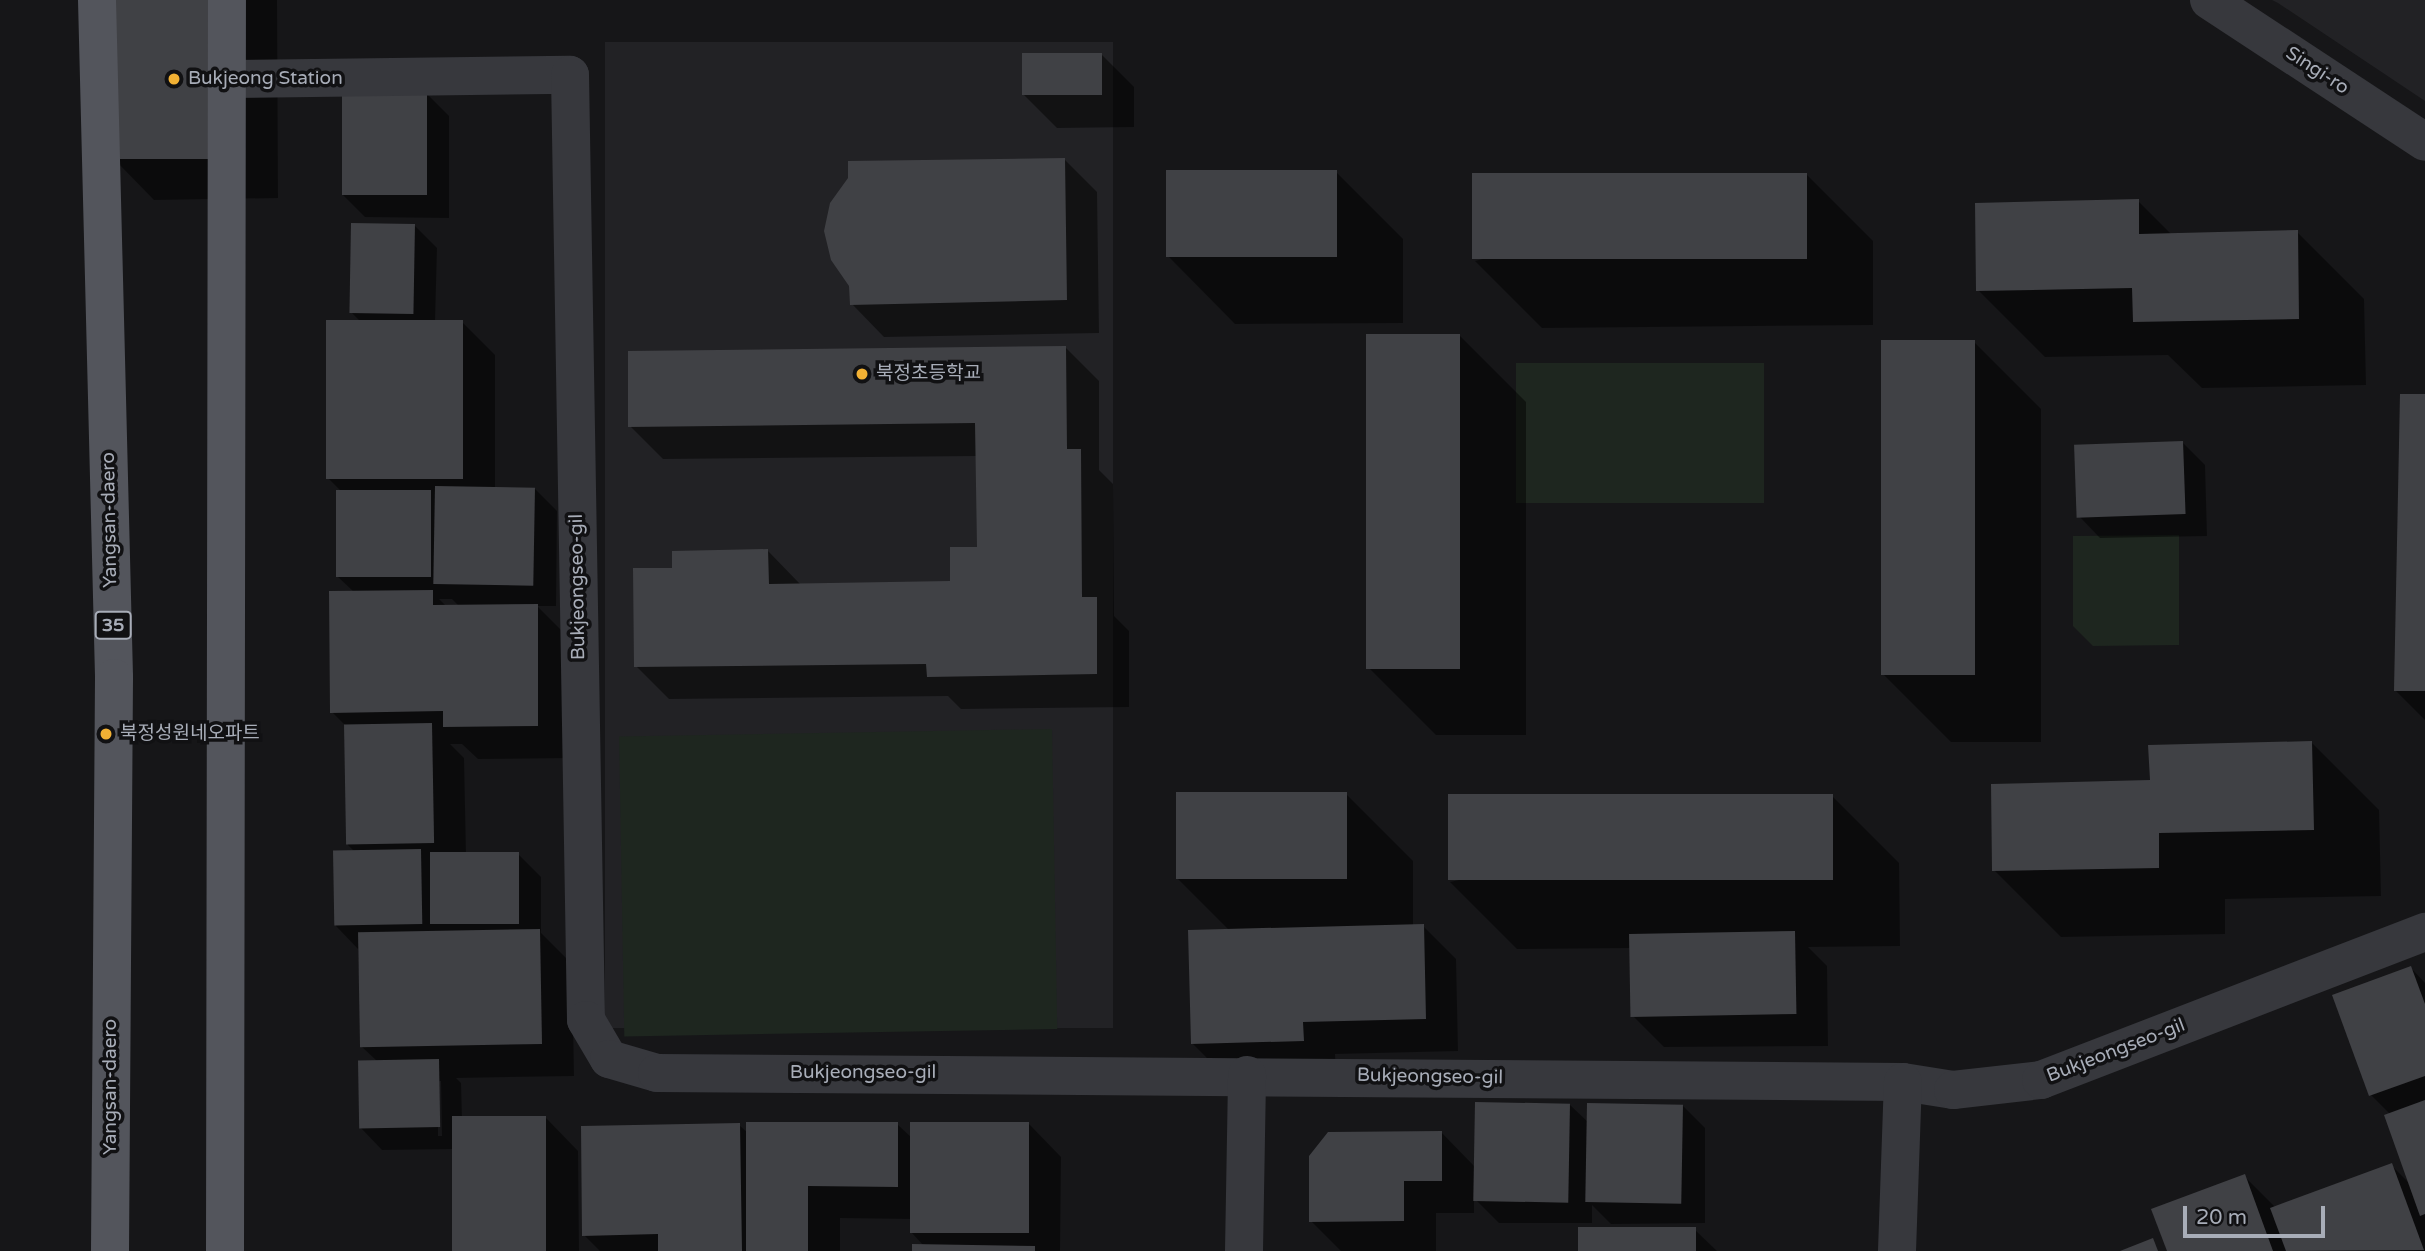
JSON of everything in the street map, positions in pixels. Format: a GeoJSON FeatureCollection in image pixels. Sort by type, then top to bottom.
{"type":"FeatureCollection","features":[{"type":"Feature","properties":{"kind":"main road","name":"Yangsan-daero"},"geometry":{"type":"LineString","coordinates":[[97,0],[114,678],[110,1251]]}},
{"type":"Feature","properties":{"kind":"main road"},"geometry":{"type":"LineString","coordinates":[[225,1251],[227,0]]}},
{"type":"Feature","properties":{"kind":"street","name":"Singi-ro"},"geometry":{"type":"LineString","coordinates":[[2209,0],[2425,142]]}},
{"type":"Feature","properties":{"kind":"street","name":"Bukjeongseo-gil"},"geometry":{"type":"LineString","coordinates":[[226,79],[570,75],[586,1020],[609,1059],[657,1073],[1247,1075],[1903,1082],[1953,1090],[2041,1080],[2425,932]]}},
{"type":"Feature","properties":{"kind":"street"},"geometry":{"type":"LineString","coordinates":[[1244,1251],[1247,1075]]}},
{"type":"Feature","properties":{"kind":"street"},"geometry":{"type":"LineString","coordinates":[[1897,1251],[1903,1082]]}},
{"type":"Feature","properties":{"kind":"shaded area"},"geometry":{"type":"Polygon","coordinates":[[[2272,0],[2425,0],[2425,101],[2278,3],[2272,0]]]}},
{"type":"Feature","properties":{"kind":"shaded area","name":"북정초등학교"},"geometry":{"type":"Polygon","coordinates":[[[605,42],[1113,42],[1113,1028],[605,1028],[605,42]]]}},
{"type":"Feature","properties":{"kind":"shaded area"},"geometry":{"type":"Polygon","coordinates":[[[1516,363],[1764,363],[1764,503],[1516,503],[1516,363]]]}},
{"type":"Feature","properties":{"kind":"shaded area"},"geometry":{"type":"Polygon","coordinates":[[[2179,535],[2179,645],[2093,646],[2073,626],[2073,536],[2179,535]]]}},
{"type":"Feature","properties":{"kind":"shaded area"},"geometry":{"type":"Polygon","coordinates":[[[1052,729],[1057,1029],[624,1037],[619,737],[1052,729]]]}},
{"type":"Feature","properties":{"kind":"building","name":"Bukjeong Station"},"geometry":{"type":"Polygon","coordinates":[[[110,0],[236,0],[236,159],[110,159],[110,0]]]}},
{"type":"Feature","properties":{"kind":"building"},"geometry":{"type":"Polygon","coordinates":[[[1022,53],[1102,53],[1102,95],[1022,95],[1022,53]]]}},
{"type":"Feature","properties":{"kind":"building"},"geometry":{"type":"Polygon","coordinates":[[[342,91],[427,91],[427,195],[342,195],[342,91]]]}},
{"type":"Feature","properties":{"kind":"building"},"geometry":{"type":"Polygon","coordinates":[[[1065,158],[1067,300],[850,305],[849,286],[831,260],[824,231],[830,203],[848,178],[848,161],[1065,158]]]}},
{"type":"Feature","properties":{"kind":"building"},"geometry":{"type":"Polygon","coordinates":[[[1166,170],[1337,170],[1337,257],[1166,257],[1166,170]]]}},
{"type":"Feature","properties":{"kind":"building"},"geometry":{"type":"Polygon","coordinates":[[[1472,173],[1807,173],[1807,259],[1472,259],[1472,173]]]}},
{"type":"Feature","properties":{"kind":"building"},"geometry":{"type":"Polygon","coordinates":[[[2139,199],[2139,234],[2298,230],[2299,319],[2133,322],[2132,288],[1976,291],[1975,203],[2139,199]]]}},
{"type":"Feature","properties":{"kind":"building"},"geometry":{"type":"Polygon","coordinates":[[[351,223],[415,224],[413,314],[349,313],[351,223]]]}},
{"type":"Feature","properties":{"kind":"building"},"geometry":{"type":"Polygon","coordinates":[[[326,320],[463,320],[463,479],[326,479],[326,320]]]}},
{"type":"Feature","properties":{"kind":"building"},"geometry":{"type":"Polygon","coordinates":[[[1366,334],[1460,334],[1460,669],[1366,669],[1366,334]]]}},
{"type":"Feature","properties":{"kind":"building"},"geometry":{"type":"Polygon","coordinates":[[[1881,340],[1975,340],[1975,675],[1881,675],[1881,340]]]}},
{"type":"Feature","properties":{"kind":"building"},"geometry":{"type":"Polygon","coordinates":[[[1066,346],[1067,449],[1081,449],[1082,597],[1097,597],[1097,674],[927,677],[926,664],[634,667],[633,568],[672,568],[672,551],[768,549],[769,584],[950,581],[950,547],[977,547],[975,423],[628,427],[628,351],[1066,346]]]}},
{"type":"Feature","properties":{"kind":"building"},"geometry":{"type":"Polygon","coordinates":[[[2400,394],[2425,394],[2425,691],[2394,691],[2400,394]]]}},
{"type":"Feature","properties":{"kind":"building"},"geometry":{"type":"Polygon","coordinates":[[[2183,441],[2186,514],[2077,518],[2074,445],[2183,441]]]}},
{"type":"Feature","properties":{"kind":"building"},"geometry":{"type":"Polygon","coordinates":[[[435,486],[535,488],[533,586],[433,584],[435,486]]]}},
{"type":"Feature","properties":{"kind":"building"},"geometry":{"type":"Polygon","coordinates":[[[336,490],[431,490],[431,577],[336,577],[336,490]]]}},
{"type":"Feature","properties":{"kind":"building"},"geometry":{"type":"Polygon","coordinates":[[[433,590],[433,605],[538,604],[538,726],[443,727],[443,711],[330,713],[329,591],[433,590]]]}},
{"type":"Feature","properties":{"kind":"building"},"geometry":{"type":"Polygon","coordinates":[[[432,723],[434,843],[346,845],[344,725],[432,723]]]}},
{"type":"Feature","properties":{"kind":"building"},"geometry":{"type":"Polygon","coordinates":[[[2312,741],[2314,830],[2159,833],[2159,868],[1992,871],[1991,784],[2150,780],[2148,745],[2312,741]]]}},
{"type":"Feature","properties":{"kind":"building"},"geometry":{"type":"Polygon","coordinates":[[[1176,792],[1347,792],[1347,879],[1176,879],[1176,792]]]}},
{"type":"Feature","properties":{"kind":"building"},"geometry":{"type":"Polygon","coordinates":[[[1448,794],[1833,794],[1833,880],[1448,880],[1448,794]]]}},
{"type":"Feature","properties":{"kind":"building"},"geometry":{"type":"Polygon","coordinates":[[[421,849],[422,924],[334,926],[333,851],[421,849]]]}},
{"type":"Feature","properties":{"kind":"building"},"geometry":{"type":"Polygon","coordinates":[[[430,852],[519,852],[519,924],[430,924],[430,852]]]}},
{"type":"Feature","properties":{"kind":"building"},"geometry":{"type":"Polygon","coordinates":[[[1424,924],[1426,1019],[1303,1022],[1304,1041],[1191,1044],[1188,930],[1424,924]]]}},
{"type":"Feature","properties":{"kind":"building"},"geometry":{"type":"Polygon","coordinates":[[[540,929],[542,1044],[360,1047],[358,932],[540,929]]]}},
{"type":"Feature","properties":{"kind":"building"},"geometry":{"type":"Polygon","coordinates":[[[1795,931],[1796,1014],[1630,1017],[1629,934],[1795,931]]]}},
{"type":"Feature","properties":{"kind":"building"},"geometry":{"type":"Polygon","coordinates":[[[2411,966],[2425,1004],[2425,1076],[2369,1096],[2332,995],[2411,966]]]}},
{"type":"Feature","properties":{"kind":"building"},"geometry":{"type":"Polygon","coordinates":[[[439,1059],[440,1127],[359,1128],[358,1060],[439,1059]]]}},
{"type":"Feature","properties":{"kind":"building"},"geometry":{"type":"Polygon","coordinates":[[[2425,1100],[2425,1214],[2420,1216],[2384,1115],[2425,1100]]]}},
{"type":"Feature","properties":{"kind":"building"},"geometry":{"type":"Polygon","coordinates":[[[1475,1102],[1570,1104],[1568,1203],[1473,1201],[1475,1102]]]}},
{"type":"Feature","properties":{"kind":"building"},"geometry":{"type":"Polygon","coordinates":[[[1587,1103],[1683,1105],[1681,1204],[1585,1202],[1587,1103]]]}},
{"type":"Feature","properties":{"kind":"building"},"geometry":{"type":"Polygon","coordinates":[[[452,1116],[546,1116],[546,1251],[452,1251],[452,1116]]]}},
{"type":"Feature","properties":{"kind":"building"},"geometry":{"type":"Polygon","coordinates":[[[746,1122],[898,1122],[898,1187],[808,1186],[808,1251],[746,1251],[746,1122]]]}},
{"type":"Feature","properties":{"kind":"building"},"geometry":{"type":"Polygon","coordinates":[[[910,1122],[1029,1122],[1029,1233],[910,1233],[910,1122]]]}},
{"type":"Feature","properties":{"kind":"building"},"geometry":{"type":"Polygon","coordinates":[[[740,1123],[742,1251],[658,1251],[658,1234],[582,1236],[581,1126],[740,1123]]]}},
{"type":"Feature","properties":{"kind":"building"},"geometry":{"type":"Polygon","coordinates":[[[1442,1131],[1442,1181],[1404,1181],[1404,1221],[1309,1222],[1309,1156],[1328,1132],[1442,1131]]]}},
{"type":"Feature","properties":{"kind":"building"},"geometry":{"type":"Polygon","coordinates":[[[2392,1163],[2424,1250],[2286,1251],[2270,1208],[2392,1163]]]}},
{"type":"Feature","properties":{"kind":"building"},"geometry":{"type":"Polygon","coordinates":[[[2245,1174],[2273,1251],[2167,1251],[2151,1209],[2245,1174]]]}},
{"type":"Feature","properties":{"kind":"building"},"geometry":{"type":"Polygon","coordinates":[[[1578,1227],[1696,1227],[1696,1251],[1578,1251],[1578,1227]]]}},
{"type":"Feature","properties":{"kind":"building"},"geometry":{"type":"Polygon","coordinates":[[[2153,1238],[2158,1251],[2120,1251],[2153,1238]]]}},
{"type":"Feature","properties":{"kind":"building"},"geometry":{"type":"Polygon","coordinates":[[[912,1244],[1035,1246],[1035,1251],[912,1251],[912,1244]]]}},
{"type":"Feature","properties":{"kind":"place","name":"Bukjeong Station"},"geometry":{"type":"Point","coordinates":[174,79]}},
{"type":"Feature","properties":{"kind":"place","name":"북정초등학교"},"geometry":{"type":"Point","coordinates":[862,374]}},
{"type":"Feature","properties":{"kind":"place","name":"북정성원네오파트"},"geometry":{"type":"Point","coordinates":[106,734]}}]}
